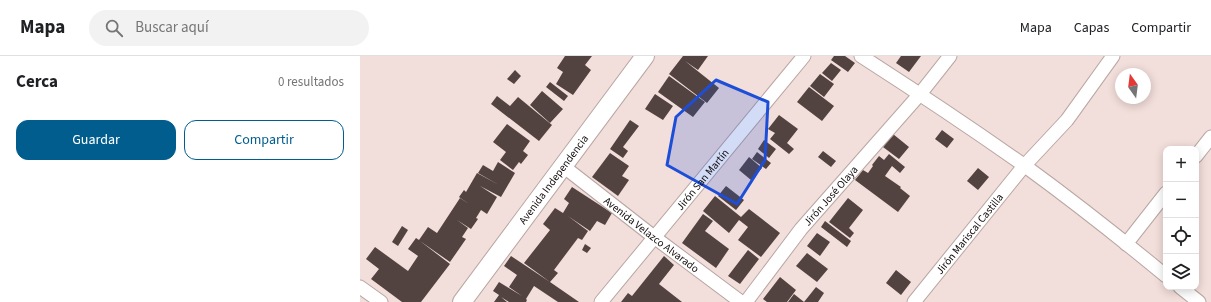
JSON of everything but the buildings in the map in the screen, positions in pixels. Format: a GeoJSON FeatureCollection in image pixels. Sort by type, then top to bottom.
{"type":"FeatureCollection","features":[{"type":"Feature","properties":{"kind":"main road","name":"Avenida Independencia"},"geometry":{"type":"LineString","coordinates":[[462,302],[645,56]]}},
{"type":"Feature","properties":{"kind":"street","name":"Jirón San Martín"},"geometry":{"type":"LineString","coordinates":[[601,302],[804,56]]}},
{"type":"Feature","properties":{"kind":"street"},"geometry":{"type":"LineString","coordinates":[[861,56],[920,94],[1024,166],[1163,274]]}},
{"type":"Feature","properties":{"kind":"street","name":"Jirón José Olaya"},"geometry":{"type":"LineString","coordinates":[[746,302],[801,229],[920,94],[950,56]]}},
{"type":"Feature","properties":{"kind":"street","name":"Jirón Mariscal Castilla"},"geometry":{"type":"LineString","coordinates":[[914,302],[1024,166],[1067,120],[1113,56]]}},
{"type":"Feature","properties":{"kind":"street"},"geometry":{"type":"LineString","coordinates":[[1199,152],[1211,137]]}},
{"type":"Feature","properties":{"kind":"street","name":"Avenida Velazco Alvarado"},"geometry":{"type":"LineString","coordinates":[[563,166],[741,302]]}},
{"type":"Feature","properties":{"kind":"street"},"geometry":{"type":"LineString","coordinates":[[1126,244],[1163,198]]}},
{"type":"Feature","properties":{"kind":"street"},"geometry":{"type":"LineString","coordinates":[[360,287],[381,302]]}},
{"type":"Feature","properties":{"kind":"street"},"geometry":{"type":"LineString","coordinates":[[1184,290],[1199,302]]}},
{"type":"Feature","properties":{"kind":"highlighted area"},"geometry":{"type":"Polygon","coordinates":[[[716,80],[768,102],[765,160],[737,204],[696,183],[667,165],[676,117],[716,80]]]}}]}
